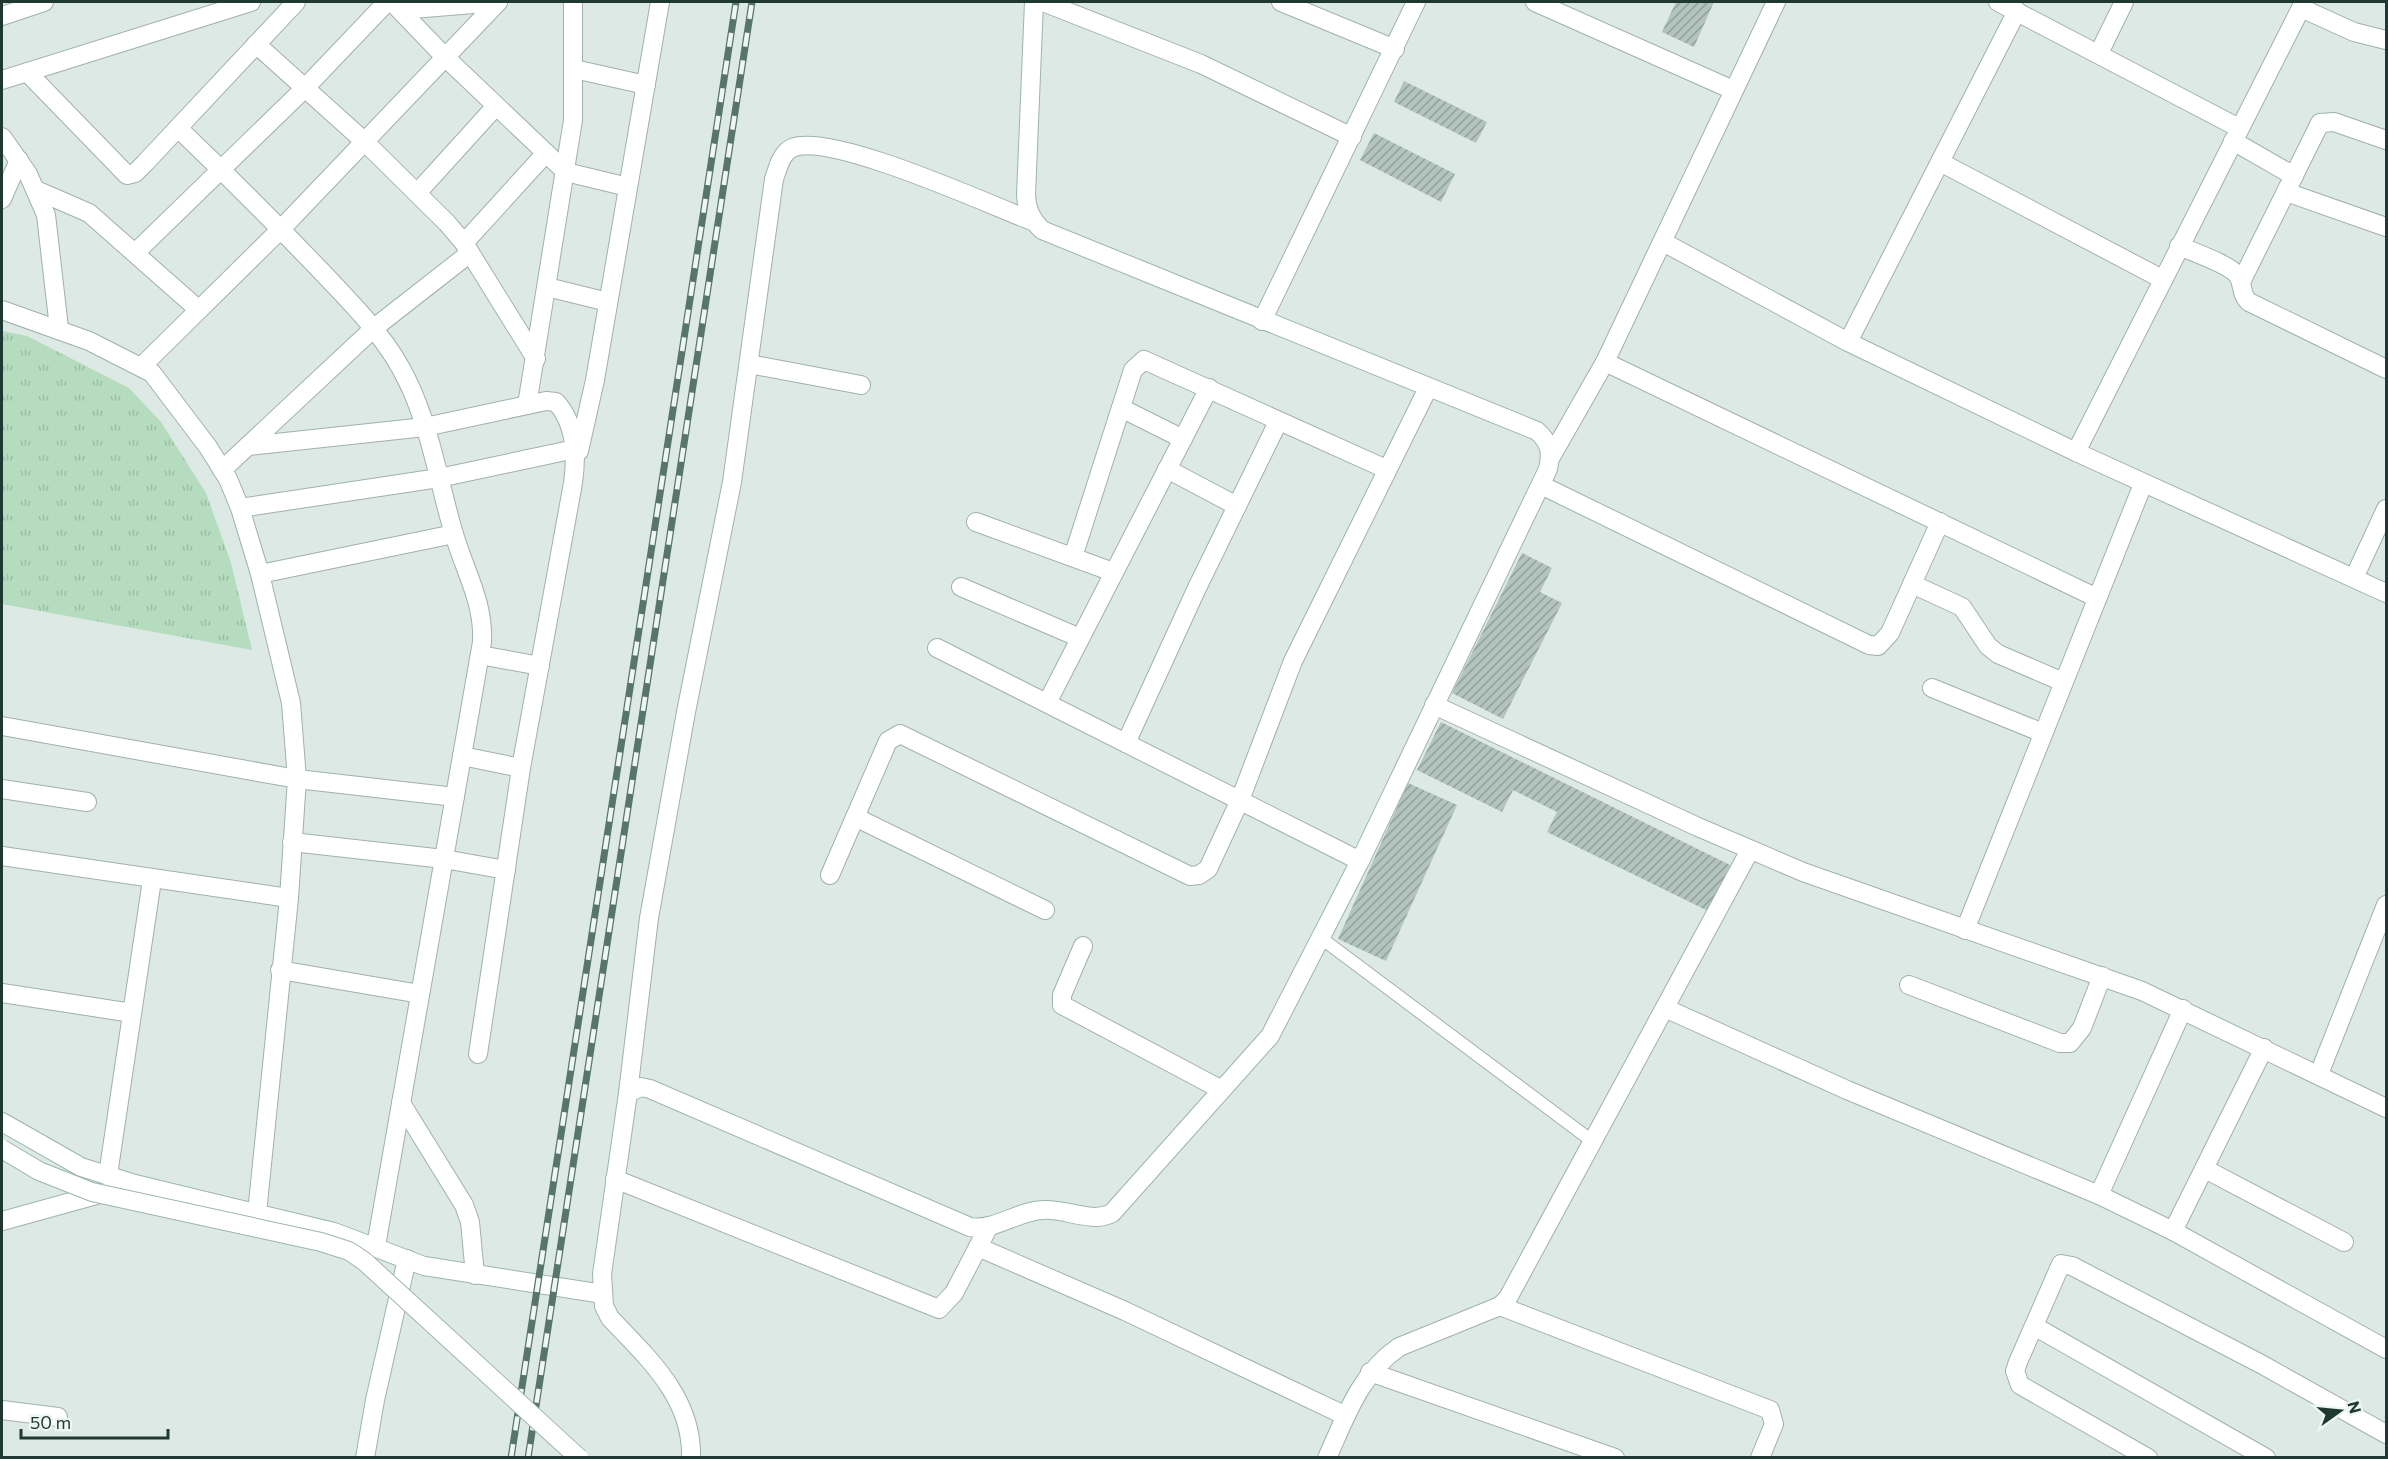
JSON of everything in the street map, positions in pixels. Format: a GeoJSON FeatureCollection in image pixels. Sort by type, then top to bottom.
{"type":"FeatureCollection","features":[{"type":"Feature","properties":{"kind":"street"},"geometry":{"type":"LineString","coordinates":[[2,15],[44,2]]}},
{"type":"Feature","properties":{"kind":"street"},"geometry":{"type":"LineString","coordinates":[[2,80],[250,2]]}},
{"type":"Feature","properties":{"kind":"street"},"geometry":{"type":"LineString","coordinates":[[27,72],[128,175],[135,173],[296,2]]}},
{"type":"Feature","properties":{"kind":"street"},"geometry":{"type":"LineString","coordinates":[[135,253],[393,4],[498,2]]}},
{"type":"Feature","properties":{"kind":"street"},"geometry":{"type":"LineString","coordinates":[[142,366],[281,229],[498,2]]}},
{"type":"Feature","properties":{"kind":"street"},"geometry":{"type":"LineString","coordinates":[[527,405],[573,120],[573,2]]}},
{"type":"Feature","properties":{"kind":"street"},"geometry":{"type":"LineString","coordinates":[[478,1054],[521,768],[576,455],[608,302],[660,2]]}},
{"type":"Feature","properties":{"kind":"street"},"geometry":{"type":"LineString","coordinates":[[1032,221],[1026,195],[1034,2]]}},
{"type":"Feature","properties":{"kind":"street"},"geometry":{"type":"LineString","coordinates":[[1043,2],[1201,64],[1352,137]]}},
{"type":"Feature","properties":{"kind":"street"},"geometry":{"type":"LineString","coordinates":[[1281,2],[1395,49]]}},
{"type":"Feature","properties":{"kind":"street"},"geometry":{"type":"LineString","coordinates":[[1262,321],[1416,2]]}},
{"type":"Feature","properties":{"kind":"street"},"geometry":{"type":"LineString","coordinates":[[1535,2],[1733,90]]}},
{"type":"Feature","properties":{"kind":"street"},"geometry":{"type":"LineString","coordinates":[[628,1093],[641,1087],[650,1089],[970,1227],[989,1226],[1032,1210],[1062,1210],[1095,1218],[1112,1214],[1220,1089],[1255,1056],[1270,1036],[1360,861],[1541,485],[1552,455],[1605,362],[1776,2]]}},
{"type":"Feature","properties":{"kind":"street"},"geometry":{"type":"LineString","coordinates":[[1998,2],[2099,53],[2236,134],[2290,184],[2386,227]]}},
{"type":"Feature","properties":{"kind":"street"},"geometry":{"type":"LineString","coordinates":[[2099,53],[2124,2]]}},
{"type":"Feature","properties":{"kind":"street"},"geometry":{"type":"LineString","coordinates":[[393,4],[566,172],[628,187]]}},
{"type":"Feature","properties":{"kind":"street"},"geometry":{"type":"LineString","coordinates":[[2076,453],[2162,279],[2303,5],[2354,32],[2386,54]]}},
{"type":"Feature","properties":{"kind":"street"},"geometry":{"type":"LineString","coordinates":[[1848,342],[2017,11]]}},
{"type":"Feature","properties":{"kind":"street"},"geometry":{"type":"LineString","coordinates":[[2354,32],[2386,40]]}},
{"type":"Feature","properties":{"kind":"street"},"geometry":{"type":"LineString","coordinates":[[256,44],[418,192],[467,248],[536,359]]}},
{"type":"Feature","properties":{"kind":"street"},"geometry":{"type":"LineString","coordinates":[[574,69],[646,85]]}},
{"type":"Feature","properties":{"kind":"street"},"geometry":{"type":"LineString","coordinates":[[418,192],[496,106]]}},
{"type":"Feature","properties":{"kind":"street"},"geometry":{"type":"LineString","coordinates":[[2241,282],[2320,123],[2334,122],[2386,140]]}},
{"type":"Feature","properties":{"kind":"street"},"geometry":{"type":"LineString","coordinates":[[178,128],[281,229],[374,328],[408,381],[425,427],[454,534],[480,606],[483,626],[480,655],[376,1246]]}},
{"type":"Feature","properties":{"kind":"street"},"geometry":{"type":"LineString","coordinates":[[2,137],[19,160],[36,190],[46,215],[59,328]]}},
{"type":"Feature","properties":{"kind":"street"},"geometry":{"type":"LineString","coordinates":[[691,1458],[692,1441],[686,1416],[677,1396],[610,1318],[604,1306],[602,1274],[628,1093],[649,918],[686,712],[732,482],[774,179],[782,158],[789,148],[802,144],[870,159],[1032,221],[1042,230],[1537,431],[1548,441],[1552,455]]}},
{"type":"Feature","properties":{"kind":"street"},"geometry":{"type":"LineString","coordinates":[[222,470],[374,328],[467,248],[546,153]]}},
{"type":"Feature","properties":{"kind":"street"},"geometry":{"type":"LineString","coordinates":[[2,199],[19,160]]}},
{"type":"Feature","properties":{"kind":"street"},"geometry":{"type":"LineString","coordinates":[[1940,162],[2162,279]]}},
{"type":"Feature","properties":{"kind":"street"},"geometry":{"type":"LineString","coordinates":[[36,190],[88,213],[199,310]]}},
{"type":"Feature","properties":{"kind":"street"},"geometry":{"type":"LineString","coordinates":[[1663,242],[1848,342],[2076,453],[2386,593]]}},
{"type":"Feature","properties":{"kind":"street"},"geometry":{"type":"LineString","coordinates":[[2180,246],[2233,271],[2241,282],[2243,297],[2248,302],[2386,369]]}},
{"type":"Feature","properties":{"kind":"street"},"geometry":{"type":"LineString","coordinates":[[547,287],[608,302]]}},
{"type":"Feature","properties":{"kind":"street"},"geometry":{"type":"LineString","coordinates":[[2,310],[59,328],[142,366],[161,382],[222,470],[240,508],[260,574],[291,703],[297,779],[289,898],[257,1214]]}},
{"type":"Feature","properties":{"kind":"street"},"geometry":{"type":"LineString","coordinates":[[1073,557],[1133,370],[1144,360],[1386,469]]}},
{"type":"Feature","properties":{"kind":"street"},"geometry":{"type":"LineString","coordinates":[[1605,362],[2097,598]]}},
{"type":"Feature","properties":{"kind":"street"},"geometry":{"type":"LineString","coordinates":[[749,364],[861,385]]}},
{"type":"Feature","properties":{"kind":"street"},"geometry":{"type":"LineString","coordinates":[[1047,703],[1209,388]]}},
{"type":"Feature","properties":{"kind":"street"},"geometry":{"type":"LineString","coordinates":[[830,875],[888,741],[900,734],[1190,876],[1200,875],[1208,869],[1240,800],[1293,661],[1428,388]]}},
{"type":"Feature","properties":{"kind":"street"},"geometry":{"type":"LineString","coordinates":[[248,446],[425,427],[527,405],[556,402],[564,410],[576,455]]}},
{"type":"Feature","properties":{"kind":"street"},"geometry":{"type":"LineString","coordinates":[[1121,408],[1183,438]]}},
{"type":"Feature","properties":{"kind":"street"},"geometry":{"type":"LineString","coordinates":[[1126,742],[1278,422]]}},
{"type":"Feature","properties":{"kind":"street"},"geometry":{"type":"LineString","coordinates":[[240,508],[576,455]]}},
{"type":"Feature","properties":{"kind":"street"},"geometry":{"type":"LineString","coordinates":[[1167,469],[1237,506]]}},
{"type":"Feature","properties":{"kind":"street"},"geometry":{"type":"LineString","coordinates":[[1965,930],[2143,484]]}},
{"type":"Feature","properties":{"kind":"street"},"geometry":{"type":"LineString","coordinates":[[1541,485],[1869,645],[1878,646],[1890,633],[1940,522]]}},
{"type":"Feature","properties":{"kind":"street"},"geometry":{"type":"LineString","coordinates":[[2354,578],[2386,509]]}},
{"type":"Feature","properties":{"kind":"street"},"geometry":{"type":"LineString","coordinates":[[976,522],[1113,572]]}},
{"type":"Feature","properties":{"kind":"street"},"geometry":{"type":"LineString","coordinates":[[260,574],[454,534]]}},
{"type":"Feature","properties":{"kind":"street"},"geometry":{"type":"LineString","coordinates":[[1912,584],[1962,607],[1988,646],[1998,654],[2063,682]]}},
{"type":"Feature","properties":{"kind":"street"},"geometry":{"type":"LineString","coordinates":[[961,587],[1080,638]]}},
{"type":"Feature","properties":{"kind":"street"},"geometry":{"type":"LineString","coordinates":[[937,648],[1360,861]]}},
{"type":"Feature","properties":{"kind":"street"},"geometry":{"type":"LineString","coordinates":[[480,655],[540,666]]}},
{"type":"Feature","properties":{"kind":"street"},"geometry":{"type":"LineString","coordinates":[[1932,688],[2043,733]]}},
{"type":"Feature","properties":{"kind":"street"},"geometry":{"type":"LineString","coordinates":[[1434,705],[1750,850],[1803,872],[2102,976],[2183,1009],[2386,1108]]}},
{"type":"Feature","properties":{"kind":"street"},"geometry":{"type":"LineString","coordinates":[[2,726],[297,779],[455,797]]}},
{"type":"Feature","properties":{"kind":"street"},"geometry":{"type":"LineString","coordinates":[[462,756],[521,768]]}},
{"type":"Feature","properties":{"kind":"street"},"geometry":{"type":"LineString","coordinates":[[2,789],[87,802]]}},
{"type":"Feature","properties":{"kind":"street"},"geometry":{"type":"LineString","coordinates":[[855,817],[1045,910]]}},
{"type":"Feature","properties":{"kind":"street"},"geometry":{"type":"LineString","coordinates":[[292,842],[444,859],[506,870]]}},
{"type":"Feature","properties":{"kind":"street"},"geometry":{"type":"LineString","coordinates":[[1327,1458],[1370,1372],[1399,1347],[1500,1306],[1508,1298],[1592,1141],[1667,1009],[1750,850]]}},
{"type":"Feature","properties":{"kind":"street"},"geometry":{"type":"LineString","coordinates":[[2,856],[152,880],[289,898]]}},
{"type":"Feature","properties":{"kind":"street"},"geometry":{"type":"LineString","coordinates":[[108,1175],[152,880]]}},
{"type":"Feature","properties":{"kind":"street"},"geometry":{"type":"LineString","coordinates":[[2319,1074],[2386,904]]}},
{"type":"Feature","properties":{"kind":"street"},"geometry":{"type":"LineString","coordinates":[[1083,946],[1062,995],[1062,1005],[1220,1089]]}},
{"type":"Feature","properties":{"kind":"street"},"geometry":{"type":"LineString","coordinates":[[280,970],[420,994]]}},
{"type":"Feature","properties":{"kind":"street"},"geometry":{"type":"LineString","coordinates":[[1909,985],[2060,1043],[2070,1043],[2082,1028],[2102,976]]}},
{"type":"Feature","properties":{"kind":"street"},"geometry":{"type":"LineString","coordinates":[[2,993],[132,1013]]}},
{"type":"Feature","properties":{"kind":"street"},"geometry":{"type":"LineString","coordinates":[[1667,1009],[1848,1090],[2099,1195],[2173,1231],[2386,1349]]}},
{"type":"Feature","properties":{"kind":"street"},"geometry":{"type":"LineString","coordinates":[[2099,1195],[2183,1009]]}},
{"type":"Feature","properties":{"kind":"street"},"geometry":{"type":"LineString","coordinates":[[2173,1231],[2264,1048]]}},
{"type":"Feature","properties":{"kind":"street"},"geometry":{"type":"LineString","coordinates":[[401,1103],[444,1168],[464,1205],[471,1231],[475,1275]]}},
{"type":"Feature","properties":{"kind":"street"},"geometry":{"type":"LineString","coordinates":[[2,1122],[81,1167],[135,1184],[334,1232],[424,1266],[603,1294]]}},
{"type":"Feature","properties":{"kind":"street"},"geometry":{"type":"LineString","coordinates":[[2,1149],[49,1175],[92,1192],[321,1242],[349,1251],[364,1261],[579,1458]]}},
{"type":"Feature","properties":{"kind":"street"},"geometry":{"type":"LineString","coordinates":[[2205,1170],[2344,1242]]}},
{"type":"Feature","properties":{"kind":"street"},"geometry":{"type":"LineString","coordinates":[[615,1179],[939,1309],[954,1293],[989,1226]]}},
{"type":"Feature","properties":{"kind":"street"},"geometry":{"type":"LineString","coordinates":[[2,1221],[135,1184]]}},
{"type":"Feature","properties":{"kind":"street"},"geometry":{"type":"LineString","coordinates":[[978,1246],[1125,1311],[1346,1416]]}},
{"type":"Feature","properties":{"kind":"street"},"geometry":{"type":"LineString","coordinates":[[365,1458],[375,1400],[407,1259]]}},
{"type":"Feature","properties":{"kind":"street"},"geometry":{"type":"LineString","coordinates":[[2148,1458],[2020,1385],[2015,1371],[2061,1264],[2066,1263],[2261,1364],[2386,1434]]}},
{"type":"Feature","properties":{"kind":"street"},"geometry":{"type":"LineString","coordinates":[[1500,1306],[1770,1410],[1774,1424],[1760,1458]]}},
{"type":"Feature","properties":{"kind":"street"},"geometry":{"type":"LineString","coordinates":[[2034,1326],[2266,1458]]}},
{"type":"Feature","properties":{"kind":"street"},"geometry":{"type":"LineString","coordinates":[[1370,1372],[1584,1453],[1615,1458]]}},
{"type":"Feature","properties":{"kind":"street"},"geometry":{"type":"LineString","coordinates":[[2,1410],[58,1417]]}},
{"type":"Feature","properties":{"kind":"lane"},"geometry":{"type":"LineString","coordinates":[[1322,938],[1592,1141]]}},
{"type":"Feature","properties":{"kind":"green space"},"geometry":{"type":"Polygon","coordinates":[[[2,331],[27,336],[129,388],[161,422],[206,493],[231,563],[252,650],[2,604],[2,331]]]}},
{"type":"Feature","properties":{"kind":"building"},"geometry":{"type":"Polygon","coordinates":[[[1676,2],[1714,2],[1694,47],[1662,32],[1676,2]]]}},
{"type":"Feature","properties":{"kind":"building"},"geometry":{"type":"Polygon","coordinates":[[[1404,81],[1487,122],[1476,143],[1394,102],[1404,81]]]}},
{"type":"Feature","properties":{"kind":"building"},"geometry":{"type":"Polygon","coordinates":[[[1374,133],[1455,174],[1441,202],[1360,160],[1374,133]]]}},
{"type":"Feature","properties":{"kind":"building"},"geometry":{"type":"Polygon","coordinates":[[[1522,553],[1552,568],[1540,592],[1562,603],[1503,719],[1452,693],[1522,553]]]}},
{"type":"Feature","properties":{"kind":"building"},"geometry":{"type":"Polygon","coordinates":[[[1441,722],[1730,865],[1708,911],[1547,832],[1557,812],[1513,790],[1502,812],[1417,770],[1441,722]]]}},
{"type":"Feature","properties":{"kind":"building"},"geometry":{"type":"Polygon","coordinates":[[[1408,783],[1457,805],[1386,961],[1338,939],[1408,783]]]}},
{"type":"Feature","properties":{"kind":"railway"},"geometry":{"type":"LineString","coordinates":[[511,1458],[736,2]]}},
{"type":"Feature","properties":{"kind":"railway"},"geometry":{"type":"LineString","coordinates":[[528,1458],[752,2]]}}]}
